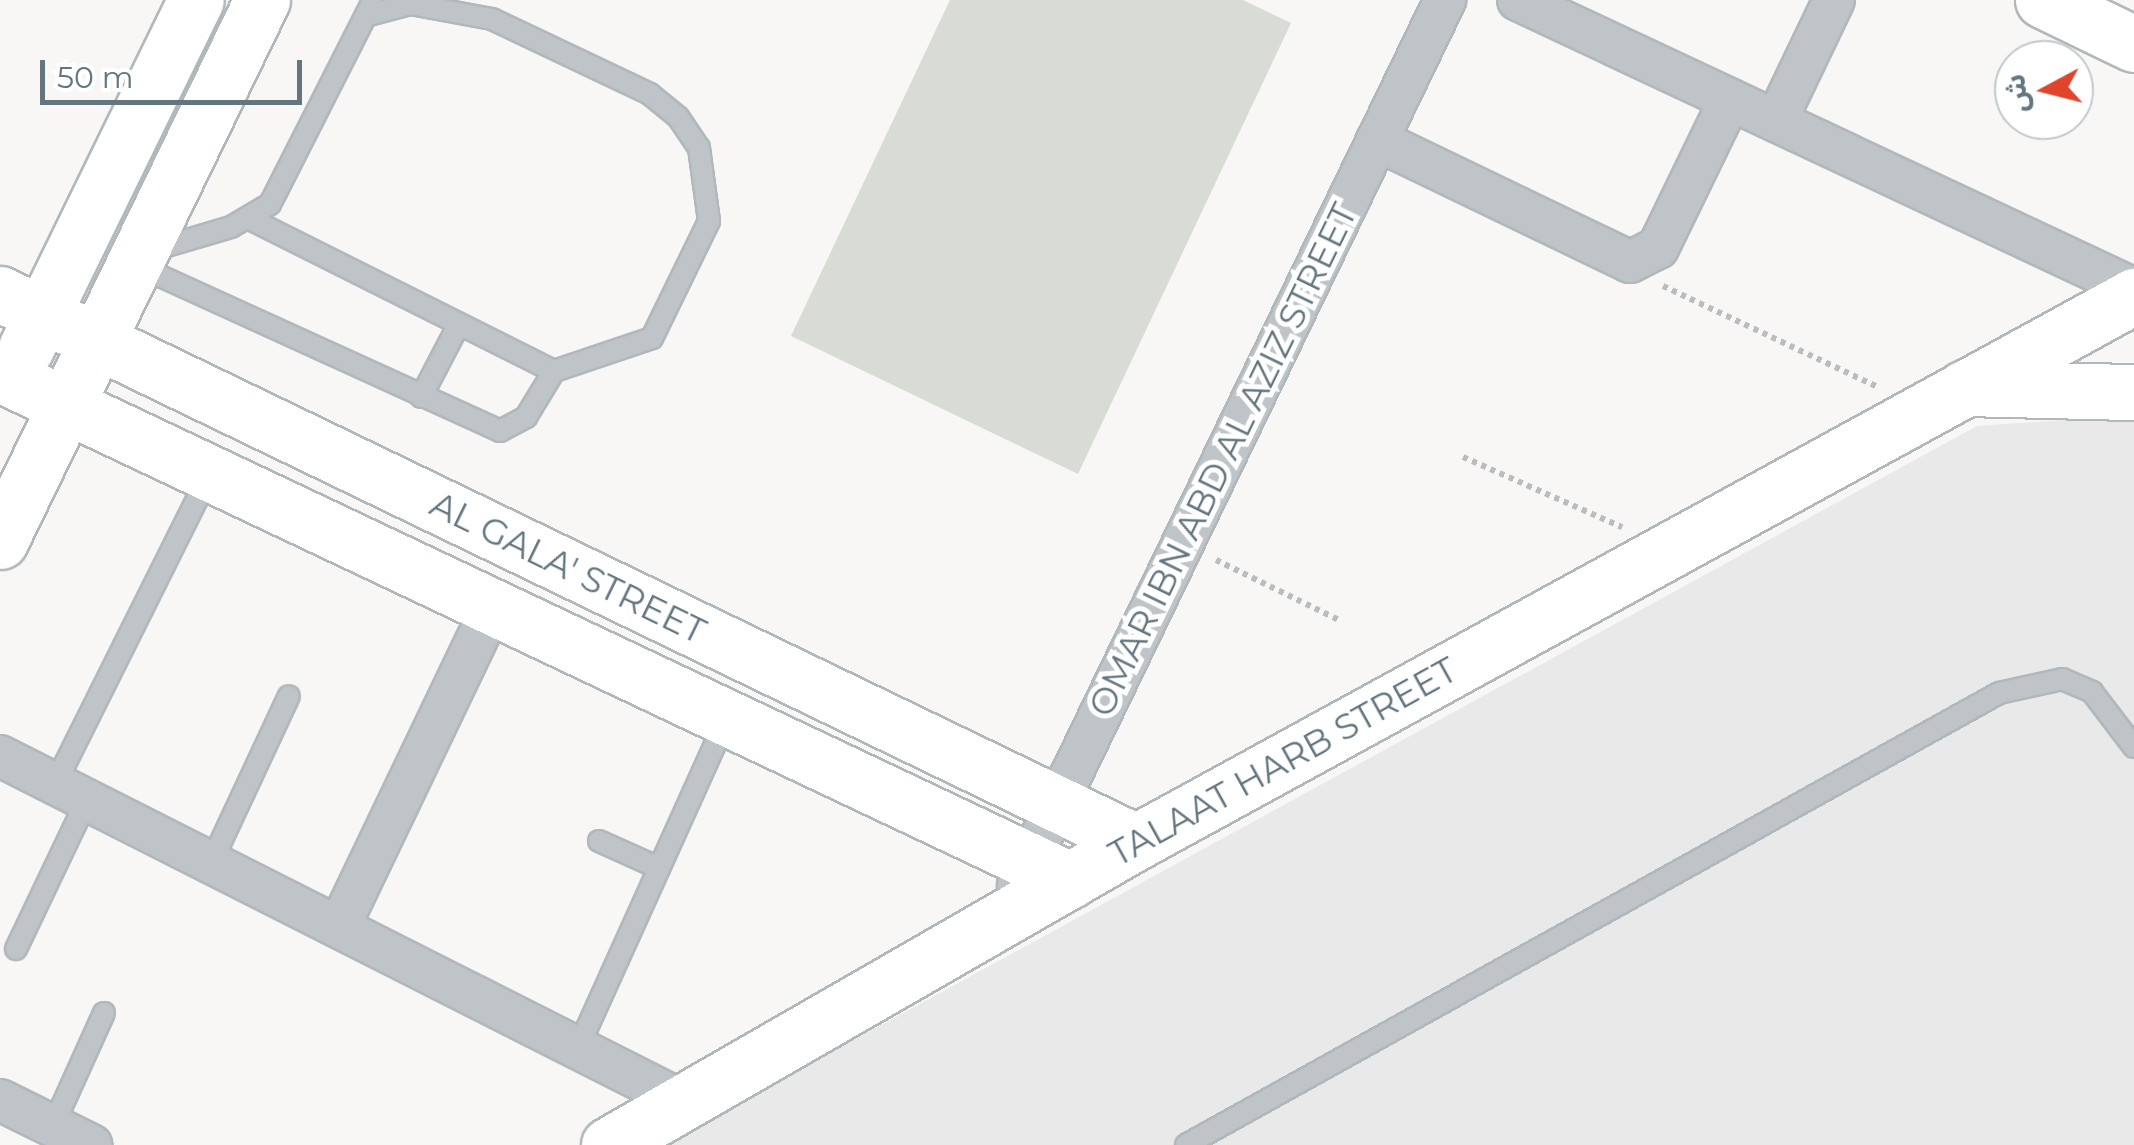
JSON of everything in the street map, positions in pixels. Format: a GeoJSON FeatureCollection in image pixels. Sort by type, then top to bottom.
{"type":"FeatureCollection","features":[{"type":"Feature","properties":{"kind":"main road"},"geometry":{"type":"LineString","coordinates":[[4,385],[21,304],[196,0]]}},
{"type":"Feature","properties":{"kind":"main road"},"geometry":{"type":"LineString","coordinates":[[0,541],[262,0]]}},
{"type":"Feature","properties":{"kind":"main road"},"geometry":{"type":"LineString","coordinates":[[2053,2],[2134,44]]}},
{"type":"Feature","properties":{"kind":"main road","name":"TALAAT HARB STREET"},"geometry":{"type":"LineString","coordinates":[[609,1145],[1001,920],[1050,870],[1136,842],[2134,292]]}},
{"type":"Feature","properties":{"kind":"main road","name":"AL GALA' STREET"},"geometry":{"type":"LineString","coordinates":[[21,304],[1136,842]]}},
{"type":"Feature","properties":{"kind":"main road","name":"AL GALA' STREET"},"geometry":{"type":"LineString","coordinates":[[4,385],[66,404],[1050,870]]}},
{"type":"Feature","properties":{"kind":"main road"},"geometry":{"type":"LineString","coordinates":[[1943,398],[2134,392]]}},
{"type":"Feature","properties":{"kind":"street","name":"OMAR IBN ABD AL AZIZ STREET"},"geometry":{"type":"LineString","coordinates":[[1050,870],[1057,803],[1445,0]]}},
{"type":"Feature","properties":{"kind":"street"},"geometry":{"type":"LineString","coordinates":[[1518,0],[2134,292]]}},
{"type":"Feature","properties":{"kind":"street"},"geometry":{"type":"LineString","coordinates":[[1776,121],[1834,0]]}},
{"type":"Feature","properties":{"kind":"street"},"geometry":{"type":"LineString","coordinates":[[1377,140],[1610,257],[1641,260],[1658,248],[1730,100]]}},
{"type":"Feature","properties":{"kind":"street"},"geometry":{"type":"LineString","coordinates":[[339,927],[493,606]]}},
{"type":"Feature","properties":{"kind":"street"},"geometry":{"type":"LineString","coordinates":[[0,756],[684,1102]]}},
{"type":"Feature","properties":{"kind":"street"},"geometry":{"type":"LineString","coordinates":[[0,1100],[91,1145]]}},
{"type":"Feature","properties":{"kind":"lane"},"geometry":{"type":"LineString","coordinates":[[136,260],[250,219],[286,185],[371,8],[410,4],[492,20],[650,94],[699,148],[708,221],[667,319],[632,350],[554,371],[250,219]]}},
{"type":"Feature","properties":{"kind":"lane"},"geometry":{"type":"LineString","coordinates":[[136,260],[500,431],[526,418],[554,371]]}},
{"type":"Feature","properties":{"kind":"lane"},"geometry":{"type":"LineString","coordinates":[[421,397],[459,324]]}},
{"type":"Feature","properties":{"kind":"lane"},"geometry":{"type":"LineString","coordinates":[[16,949],[71,792],[210,472]]}},
{"type":"Feature","properties":{"kind":"lane"},"geometry":{"type":"LineString","coordinates":[[1186,1145],[2000,693],[2062,679],[2092,692],[2134,747]]}},
{"type":"Feature","properties":{"kind":"lane"},"geometry":{"type":"LineString","coordinates":[[211,862],[289,696]]}},
{"type":"Feature","properties":{"kind":"lane"},"geometry":{"type":"LineString","coordinates":[[578,1048],[727,716]]}},
{"type":"Feature","properties":{"kind":"lane"},"geometry":{"type":"LineString","coordinates":[[599,841],[659,868]]}},
{"type":"Feature","properties":{"kind":"lane"},"geometry":{"type":"LineString","coordinates":[[53,1126],[104,1012]]}},
{"type":"Feature","properties":{"kind":"path"},"geometry":{"type":"LineString","coordinates":[[1641,260],[1670,290],[1943,398]]}},
{"type":"Feature","properties":{"kind":"path"},"geometry":{"type":"LineString","coordinates":[[1463,456],[1670,548]]}},
{"type":"Feature","properties":{"kind":"path"},"geometry":{"type":"LineString","coordinates":[[1182,544],[1341,620]]}},
{"type":"Feature","properties":{"kind":"shaded area"},"geometry":{"type":"Polygon","coordinates":[[[950,0],[1243,0],[1291,23],[1078,474],[791,336],[950,0]]]}},
{"type":"Feature","properties":{"kind":"shaded area"},"geometry":{"type":"Polygon","coordinates":[[[2134,415],[2134,1145],[662,1145],[1977,426],[2134,415]]]}}]}
